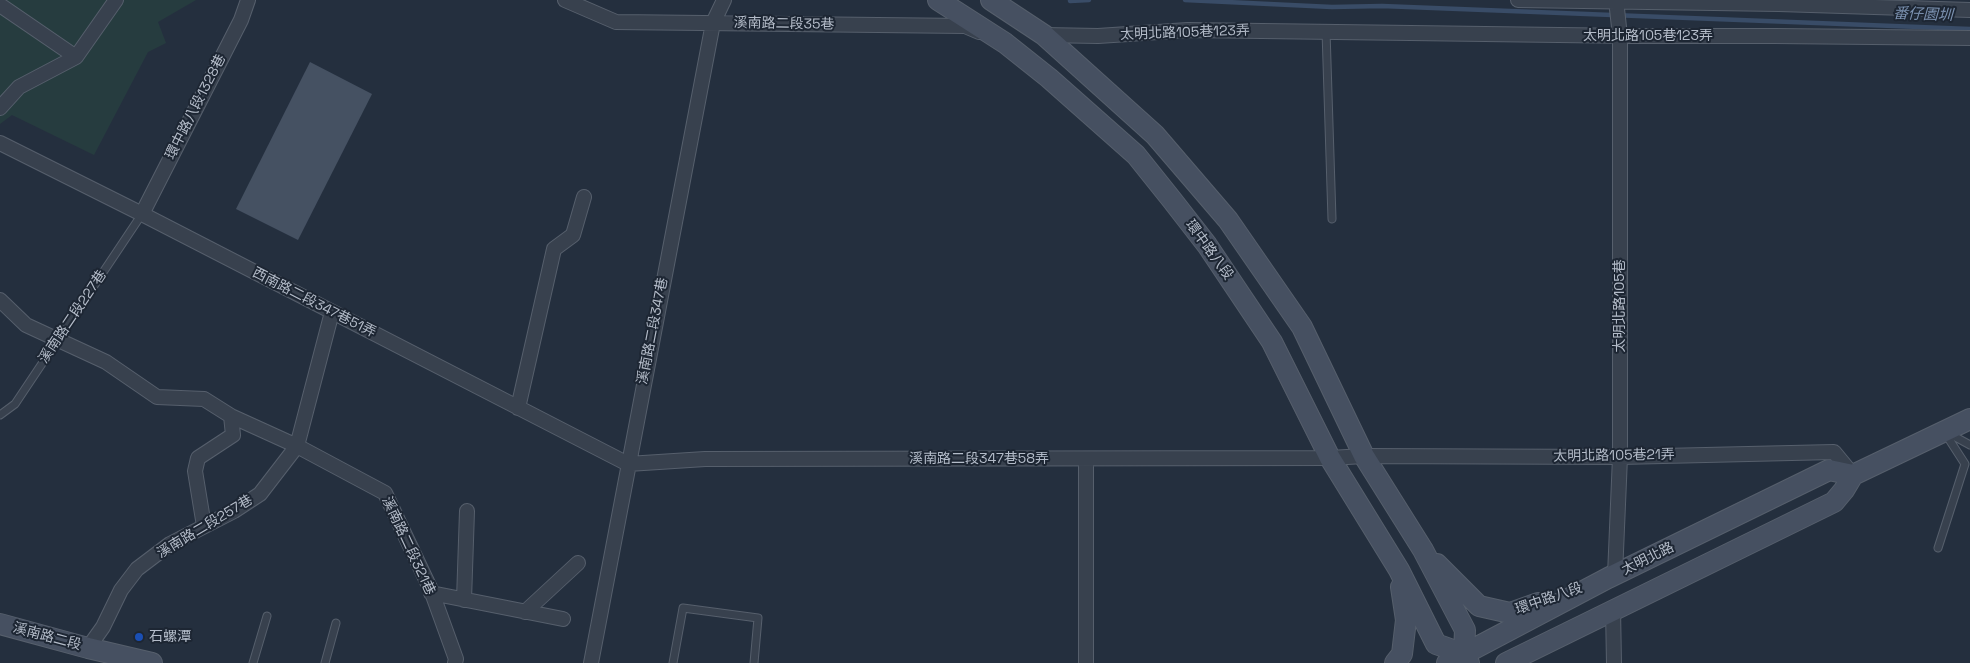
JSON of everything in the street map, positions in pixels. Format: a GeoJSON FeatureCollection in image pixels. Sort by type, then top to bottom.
{"type":"FeatureCollection","features":[{"type":"Feature","properties":{"kind":"street"},"geometry":{"type":"LineString","coordinates":[[0,108],[19,88],[76,57],[116,0]]}},
{"type":"Feature","properties":{"kind":"street","name":"環中路八段1328巷"},"geometry":{"type":"LineString","coordinates":[[142,214],[241,20],[248,0]]}},
{"type":"Feature","properties":{"kind":"street","name":"溪南路二段35巷"},"geometry":{"type":"LineString","coordinates":[[565,0],[616,22],[965,26],[1005,42]]}},
{"type":"Feature","properties":{"kind":"street","name":"環中路八段"},"geometry":{"type":"LineString","coordinates":[[938,0],[1005,42],[1136,155],[1191,224],[1272,342],[1330,458],[1399,570],[1436,644],[1460,660],[1465,630],[1423,550],[1364,456],[1302,327],[1228,220],[1155,135],[1044,35],[991,0]]}},
{"type":"Feature","properties":{"kind":"street"},"geometry":{"type":"LineString","coordinates":[[1518,0],[1779,4],[1970,10]]}},
{"type":"Feature","properties":{"kind":"street","name":"溪南路二段347巷"},"geometry":{"type":"LineString","coordinates":[[591,663],[713,23],[724,1]]}},
{"type":"Feature","properties":{"kind":"street","name":"太明北路105巷"},"geometry":{"type":"LineString","coordinates":[[1612,576],[1620,457],[1620,36],[1616,1]]}},
{"type":"Feature","properties":{"kind":"street"},"geometry":{"type":"LineString","coordinates":[[0,5],[76,57]]}},
{"type":"Feature","properties":{"kind":"street","name":"太明北路105巷123弄"},"geometry":{"type":"LineString","coordinates":[[1044,35],[1098,36],[1188,30],[1620,36],[1970,38]]}},
{"type":"Feature","properties":{"kind":"street","name":"西南路二段347巷51弄"},"geometry":{"type":"LineString","coordinates":[[0,142],[628,464]]}},
{"type":"Feature","properties":{"kind":"street"},"geometry":{"type":"LineString","coordinates":[[518,408],[554,249],[573,235],[584,197]]}},
{"type":"Feature","properties":{"kind":"street","name":"溪南路二段321巷"},"geometry":{"type":"LineString","coordinates":[[0,300],[26,325],[106,362],[156,397],[204,399],[231,416],[297,446],[385,493],[431,593],[456,658],[455,663]]}},
{"type":"Feature","properties":{"kind":"street","name":"溪南路二段257巷"},"geometry":{"type":"LineString","coordinates":[[88,648],[103,627],[120,590],[137,569],[170,544],[234,511],[260,494],[297,446],[332,312]]}},
{"type":"Feature","properties":{"kind":"street"},"geometry":{"type":"LineString","coordinates":[[204,526],[195,471],[198,458],[233,435],[231,416]]}},
{"type":"Feature","properties":{"kind":"street"},"geometry":{"type":"LineString","coordinates":[[1506,663],[1834,502],[1844,490],[1852,475],[1970,419]]}},
{"type":"Feature","properties":{"kind":"street","name":"太明北路105巷21弄"},"geometry":{"type":"LineString","coordinates":[[1330,458],[1364,456],[1620,457],[1834,452],[1852,475]]}},
{"type":"Feature","properties":{"kind":"street","name":"溪南路二段347巷58弄"},"geometry":{"type":"LineString","coordinates":[[628,464],[715,459],[1330,458]]}},
{"type":"Feature","properties":{"kind":"street"},"geometry":{"type":"LineString","coordinates":[[1086,459],[1086,663]]}},
{"type":"Feature","properties":{"kind":"street","name":"太明北路"},"geometry":{"type":"LineString","coordinates":[[1460,660],[1612,576],[1829,470],[1852,475]]}},
{"type":"Feature","properties":{"kind":"street"},"geometry":{"type":"LineString","coordinates":[[464,600],[467,511]]}},
{"type":"Feature","properties":{"kind":"street","name":"環中路八段"},"geometry":{"type":"LineString","coordinates":[[1423,550],[1479,606],[1510,613],[1612,576]]}},
{"type":"Feature","properties":{"kind":"street"},"geometry":{"type":"LineString","coordinates":[[525,612],[578,563]]}},
{"type":"Feature","properties":{"kind":"street","name":"環中路八段"},"geometry":{"type":"LineString","coordinates":[[1395,663],[1402,654],[1406,620],[1399,570]]}},
{"type":"Feature","properties":{"kind":"street"},"geometry":{"type":"LineString","coordinates":[[431,593],[563,620]]}},
{"type":"Feature","properties":{"kind":"street"},"geometry":{"type":"LineString","coordinates":[[1613,609],[1614,663]]}},
{"type":"Feature","properties":{"kind":"street","name":"溪南路二段"},"geometry":{"type":"LineString","coordinates":[[0,624],[152,663]]}},
{"type":"Feature","properties":{"kind":"lane"},"geometry":{"type":"LineString","coordinates":[[1326,31],[1332,219]]}},
{"type":"Feature","properties":{"kind":"lane","name":"溪南路二段227巷"},"geometry":{"type":"LineString","coordinates":[[0,415],[15,404],[142,214]]}},
{"type":"Feature","properties":{"kind":"lane"},"geometry":{"type":"LineString","coordinates":[[1943,431],[1970,445]]}},
{"type":"Feature","properties":{"kind":"lane"},"geometry":{"type":"LineString","coordinates":[[1938,548],[1965,464],[1943,431]]}},
{"type":"Feature","properties":{"kind":"lane"},"geometry":{"type":"LineString","coordinates":[[672,663],[683,608],[758,618],[754,663]]}},
{"type":"Feature","properties":{"kind":"lane"},"geometry":{"type":"LineString","coordinates":[[253,663],[267,616]]}},
{"type":"Feature","properties":{"kind":"lane"},"geometry":{"type":"LineString","coordinates":[[325,663],[336,623]]}},
{"type":"Feature","properties":{"kind":"green space"},"geometry":{"type":"Polygon","coordinates":[[[0,0],[196,0],[158,22],[166,43],[148,52],[94,155],[12,115],[0,124],[0,0]]]}},
{"type":"Feature","properties":{"kind":"building"},"geometry":{"type":"Polygon","coordinates":[[[310,62],[372,94],[298,240],[236,209],[310,62]]]}},
{"type":"Feature","properties":{"kind":"waterway","name":"番仔園圳"},"geometry":{"type":"LineString","coordinates":[[1070,1],[1089,0]]}},
{"type":"Feature","properties":{"kind":"waterway","name":"番仔園圳"},"geometry":{"type":"LineString","coordinates":[[1185,0],[1332,7],[1382,6],[1970,29]]}},
{"type":"Feature","properties":{"kind":"place","name":"石螺潭"},"geometry":{"type":"Point","coordinates":[139,637]}}]}
